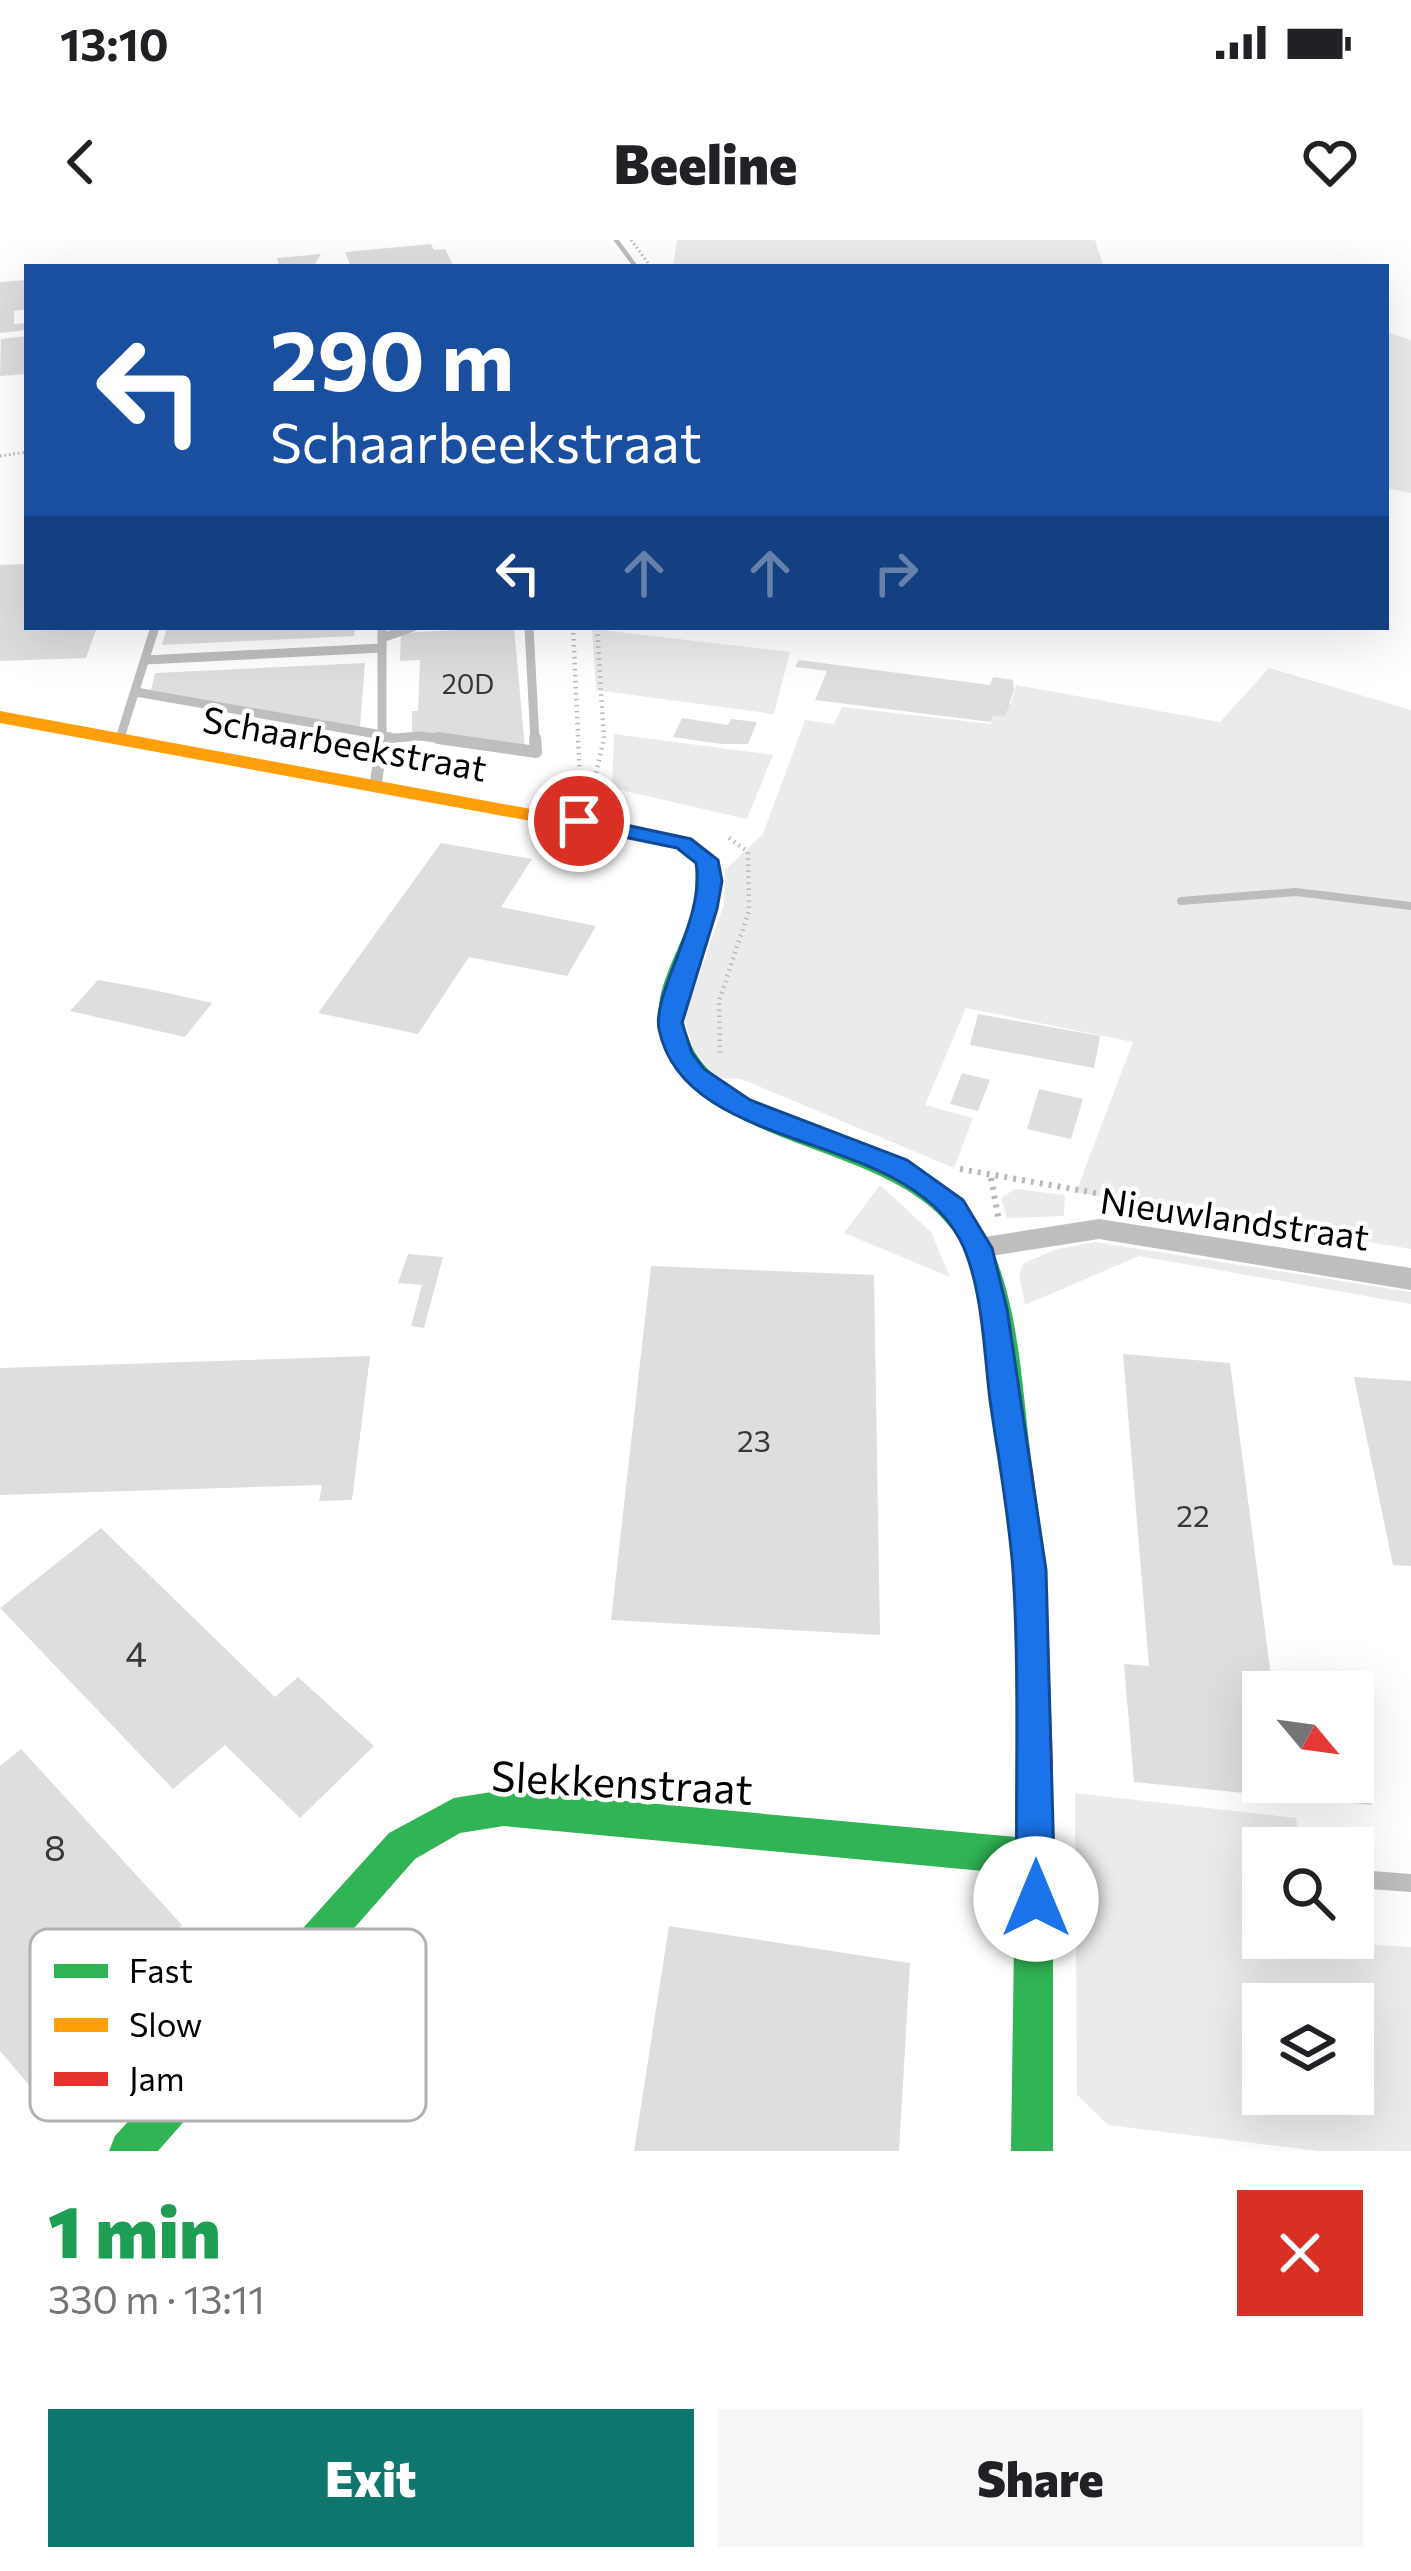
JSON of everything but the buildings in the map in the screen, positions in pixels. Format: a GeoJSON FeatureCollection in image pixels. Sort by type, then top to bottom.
{"type":"FeatureCollection","features":[{"type":"Feature","properties":{"kind":"street","name":"Schaarbeekstraat"},"geometry":{"type":"LineString","coordinates":[[0,716],[376,783],[585,809],[684,843],[707,860],[711,881],[706,909],[670,1023],[680,1054],[695,1075],[741,1106],[898,1167],[953,1207],[978,1248],[992,1309],[1030,1570],[1036,1857],[1033,2151]]}},
{"type":"Feature","properties":{"kind":"street","name":"Nieuwlandstraat"},"geometry":{"type":"LineString","coordinates":[[978,1248],[1062,1231],[1099,1229],[1411,1279]]}},
{"type":"Feature","properties":{"kind":"street","name":"Slekkenstraat"},"geometry":{"type":"LineString","coordinates":[[328,1929],[402,1846],[454,1816],[504,1808],[1036,1857]]}},
{"type":"Feature","properties":{"kind":"street","name":"Slekkenstraat"},"geometry":{"type":"LineString","coordinates":[[130,2151],[157,2121]]}},
{"type":"Feature","properties":{"kind":"lane"},"geometry":{"type":"LineString","coordinates":[[120,738],[154,630]]}},
{"type":"Feature","properties":{"kind":"lane"},"geometry":{"type":"LineString","coordinates":[[136,692],[382,737],[420,736],[536,752],[529,630]]}},
{"type":"Feature","properties":{"kind":"lane"},"geometry":{"type":"LineString","coordinates":[[145,659],[382,638],[382,737],[376,783]]}},
{"type":"Feature","properties":{"kind":"lane"},"geometry":{"type":"LineString","coordinates":[[1374,1880],[1411,1883]]}},
{"type":"Feature","properties":{"kind":"path"},"geometry":{"type":"LineString","coordinates":[[573,630],[580,779],[575,795],[585,809],[601,780],[603,758],[597,630]]}},
{"type":"Feature","properties":{"kind":"path"},"geometry":{"type":"LineString","coordinates":[[711,824],[748,852],[750,914],[717,1002],[713,1034],[722,1060]]}},
{"type":"Feature","properties":{"kind":"path"},"geometry":{"type":"LineString","coordinates":[[954,1168],[1366,1241]]}},
{"type":"Feature","properties":{"kind":"shaded area"},"geometry":{"type":"Polygon","coordinates":[[[677,240],[1095,240],[1103,264],[673,264],[677,240]]]}},
{"type":"Feature","properties":{"kind":"shaded area"},"geometry":{"type":"Polygon","coordinates":[[[1389,333],[1411,340],[1411,493],[1389,489],[1389,333]]]}},
{"type":"Feature","properties":{"kind":"shaded area"},"geometry":{"type":"Polygon","coordinates":[[[592,630],[790,652],[774,714],[596,690],[592,630]]]}},
{"type":"Feature","properties":{"kind":"shaded area"},"geometry":{"type":"Polygon","coordinates":[[[1269,668],[1411,710],[1411,1249],[1076,1192],[1133,1042],[966,1008],[925,1105],[973,1118],[954,1168],[741,1079],[714,1078],[694,1049],[684,1019],[724,904],[725,870],[763,834],[805,720],[834,724],[842,707],[991,724],[996,702],[1011,704],[1016,685],[1220,722],[1269,668]]]}},
{"type":"Feature","properties":{"kind":"shaded area"},"geometry":{"type":"Polygon","coordinates":[[[614,734],[773,755],[747,819],[612,788],[614,734]]]}},
{"type":"Feature","properties":{"kind":"shaded area"},"geometry":{"type":"Polygon","coordinates":[[[880,1185],[931,1232],[950,1277],[844,1233],[880,1185]]]}},
{"type":"Feature","properties":{"kind":"shaded area"},"geometry":{"type":"Polygon","coordinates":[[[1015,1189],[1065,1195],[1064,1216],[1007,1218],[1001,1198],[1015,1189]]]}},
{"type":"Feature","properties":{"kind":"shaded area"},"geometry":{"type":"Polygon","coordinates":[[[1095,1242],[1411,1292],[1411,1304],[1139,1256],[1025,1305],[1019,1275],[1024,1263],[1057,1249],[1095,1242]]]}},
{"type":"Feature","properties":{"kind":"shaded area"},"geometry":{"type":"Polygon","coordinates":[[[1075,1793],[1296,1818],[1297,1827],[1242,1827],[1242,1959],[1374,1959],[1374,1945],[1411,1947],[1411,2151],[1319,2151],[1108,2125],[1077,2095],[1075,1793]]]}},
{"type":"Feature","properties":{"kind":"waterway"},"geometry":{"type":"LineString","coordinates":[[616,240],[634,264]]}},
{"type":"Feature","properties":{"kind":"waterway"},"geometry":{"type":"LineString","coordinates":[[1181,901],[1296,892],[1411,906]]}},
{"type":"Feature","properties":{"kind":"traffic: fast"},"geometry":{"type":"LineString","coordinates":[[682,843],[707,860],[705,905],[670,1007],[679,1049],[704,1081],[740,1106],[918,1183],[951,1208],[983,1262],[992,1296],[1017,1471]]}},
{"type":"Feature","properties":{"kind":"traffic: fast"},"geometry":{"type":"LineString","coordinates":[[1032,2151],[1035,1765]]}},
{"type":"Feature","properties":{"kind":"traffic: fast"},"geometry":{"type":"LineString","coordinates":[[328,1929],[402,1846],[454,1816],[504,1808],[1037,1857]]}},
{"type":"Feature","properties":{"kind":"traffic: fast"},"geometry":{"type":"LineString","coordinates":[[130,2151],[157,2121]]}},
{"type":"Feature","properties":{"kind":"traffic: slow"},"geometry":{"type":"LineString","coordinates":[[0,717],[682,843]]}},
{"type":"Feature","properties":{"kind":"traffic: jam"},"geometry":{"type":"LineString","coordinates":[[1017,1471],[1030,1572],[1035,1765]]}},
{"type":"Feature","properties":{"kind":"route"},"geometry":{"type":"LineString","coordinates":[[579,821],[684,843],[707,860],[711,881],[706,909],[670,1023],[680,1054],[695,1075],[741,1106],[898,1167],[953,1207],[978,1248],[992,1309],[1030,1570],[1036,1899]]}}]}
